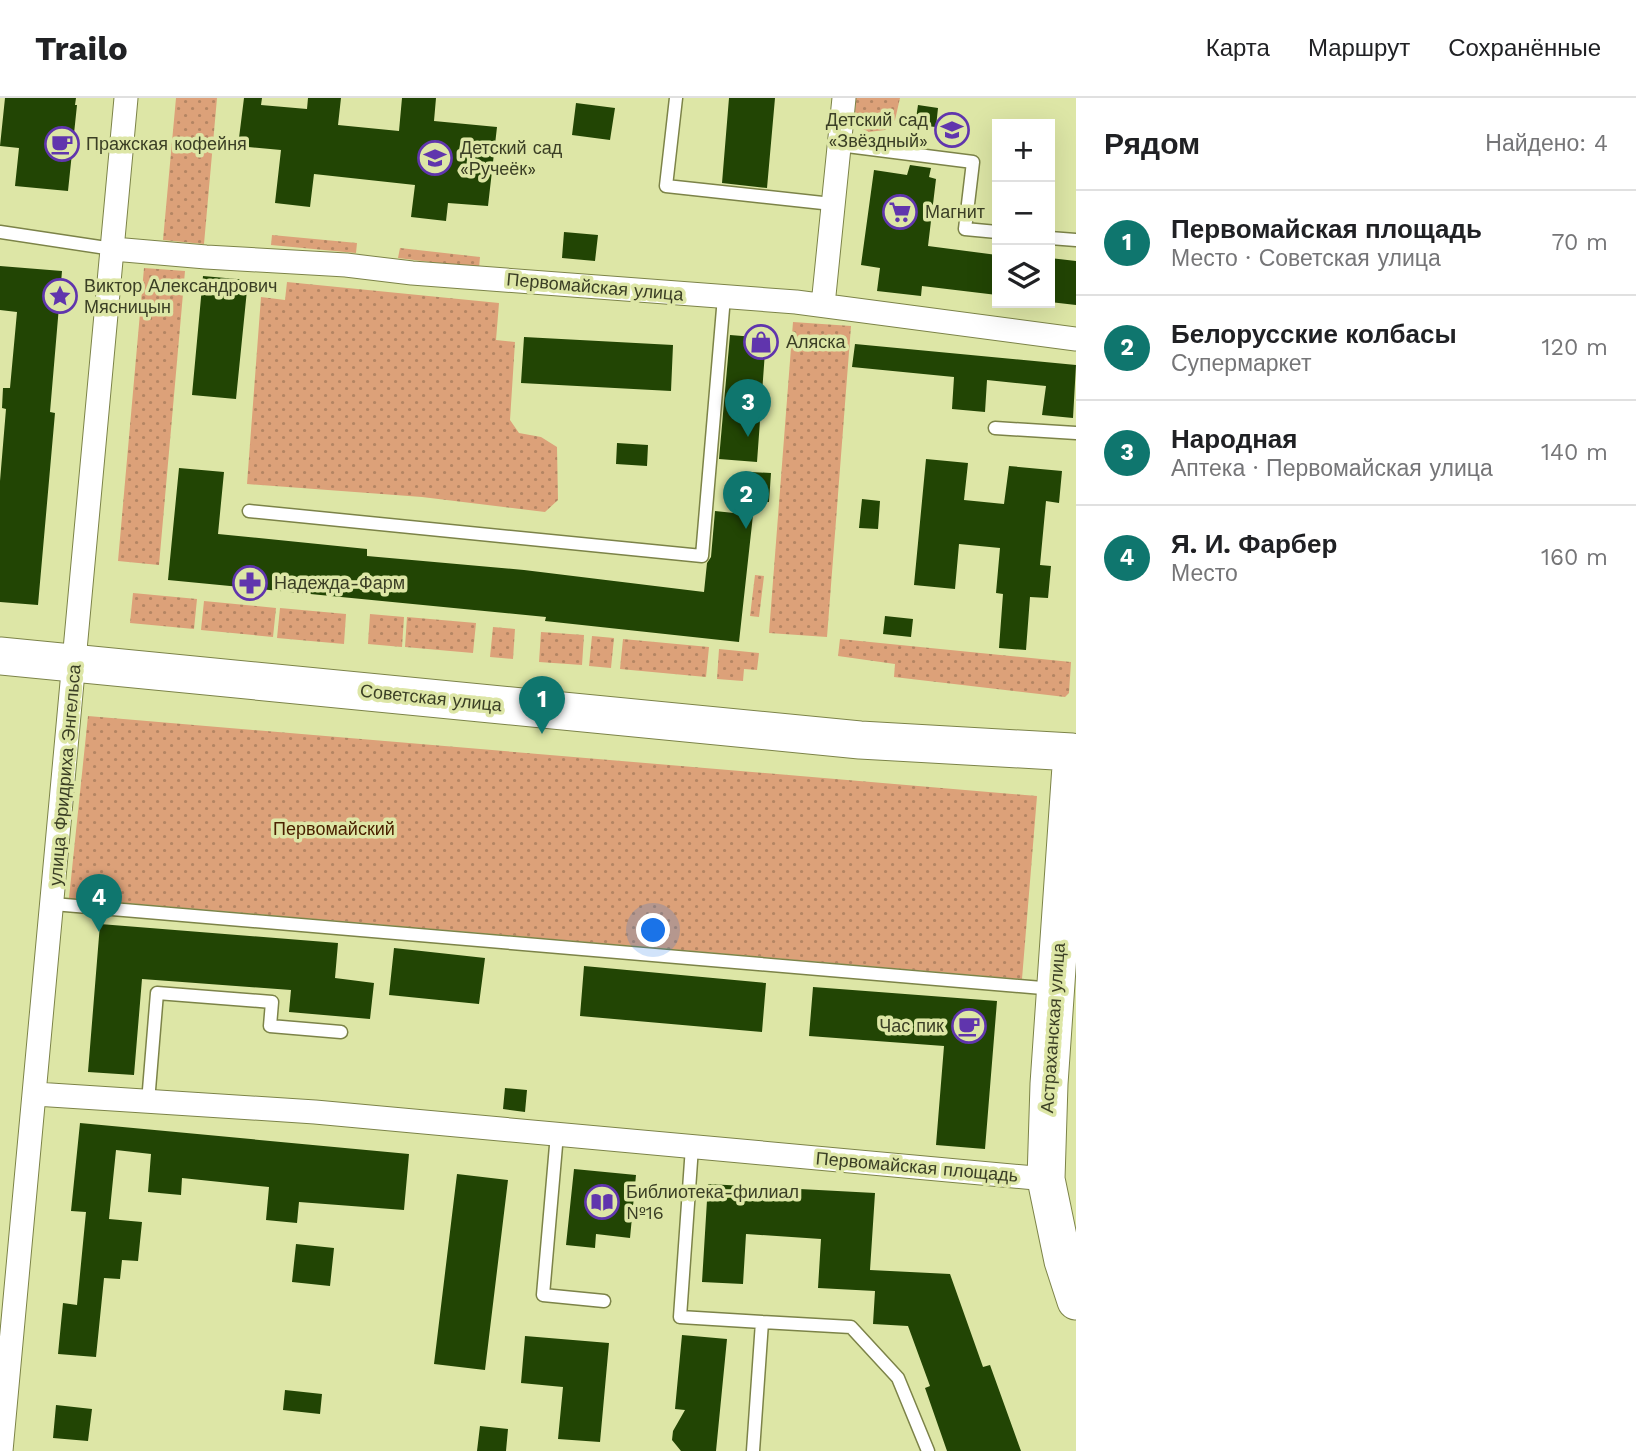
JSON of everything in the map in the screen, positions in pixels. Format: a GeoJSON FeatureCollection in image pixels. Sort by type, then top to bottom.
{"type":"FeatureCollection","features":[{"type":"Feature","properties":{"kind":"main road","name":"Советская улица"},"geometry":{"type":"LineString","coordinates":[[0,656],[860,740],[1074,749]]}},
{"type":"Feature","properties":{"kind":"main road","name":"Астраханская улица"},"geometry":{"type":"LineString","coordinates":[[1074,749],[1062,953],[1055,989],[1046,1178],[1070,1262],[1076,1301]]}},
{"type":"Feature","properties":{"kind":"street","name":"улица Фридриха Энгельса"},"geometry":{"type":"LineString","coordinates":[[1,1451],[126,98]]}},
{"type":"Feature","properties":{"kind":"street"},"geometry":{"type":"LineString","coordinates":[[823,305],[844,98]]}},
{"type":"Feature","properties":{"kind":"street","name":"Первомайская улица"},"geometry":{"type":"LineString","coordinates":[[113,249],[346,265],[412,273],[823,305],[1076,339]]}},
{"type":"Feature","properties":{"kind":"street","name":"Первомайская площадь"},"geometry":{"type":"LineString","coordinates":[[35,1094],[315,1112],[1046,1178]]}},
{"type":"Feature","properties":{"kind":"lane"},"geometry":{"type":"LineString","coordinates":[[676,98],[666,186],[832,204]]}},
{"type":"Feature","properties":{"kind":"lane"},"geometry":{"type":"LineString","coordinates":[[839,145],[973,162],[965,229],[992,232]]}},
{"type":"Feature","properties":{"kind":"lane"},"geometry":{"type":"LineString","coordinates":[[0,232],[113,249]]}},
{"type":"Feature","properties":{"kind":"lane"},"geometry":{"type":"LineString","coordinates":[[1055,238],[1076,240]]}},
{"type":"Feature","properties":{"kind":"lane"},"geometry":{"type":"LineString","coordinates":[[249,511],[702,556],[724,297]]}},
{"type":"Feature","properties":{"kind":"lane"},"geometry":{"type":"LineString","coordinates":[[995,428],[1076,433]]}},
{"type":"Feature","properties":{"kind":"lane"},"geometry":{"type":"LineString","coordinates":[[53,904],[1055,989]]}},
{"type":"Feature","properties":{"kind":"lane"},"geometry":{"type":"LineString","coordinates":[[148,1102],[157,993],[272,1002],[270,1026],[341,1032]]}},
{"type":"Feature","properties":{"kind":"lane"},"geometry":{"type":"LineString","coordinates":[[557,1135],[543,1295],[604,1301]]}},
{"type":"Feature","properties":{"kind":"lane"},"geometry":{"type":"LineString","coordinates":[[692,1147],[680,1317],[851,1327],[898,1378],[928,1451]]}},
{"type":"Feature","properties":{"kind":"lane"},"geometry":{"type":"LineString","coordinates":[[753,1451],[762,1322]]}},
{"type":"Feature","properties":{"kind":"green space"},"geometry":{"type":"Polygon","coordinates":[[[176,98],[217,98],[204,244],[163,240],[176,98]]]}},
{"type":"Feature","properties":{"kind":"green space"},"geometry":{"type":"Polygon","coordinates":[[[856,98],[900,98],[895,120],[885,130],[868,132],[854,123],[856,98]]]}},
{"type":"Feature","properties":{"kind":"green space"},"geometry":{"type":"Polygon","coordinates":[[[272,235],[357,243],[356,253],[271,245],[272,235]]]}},
{"type":"Feature","properties":{"kind":"green space"},"geometry":{"type":"Polygon","coordinates":[[[400,248],[480,257],[479,268],[398,258],[400,248]]]}},
{"type":"Feature","properties":{"kind":"green space"},"geometry":{"type":"Polygon","coordinates":[[[144,268],[185,271],[159,565],[118,561],[144,268]]]}},
{"type":"Feature","properties":{"kind":"green space"},"geometry":{"type":"Polygon","coordinates":[[[287,282],[499,303],[496,340],[515,342],[510,420],[519,433],[541,437],[557,447],[558,500],[545,512],[422,497],[247,484],[261,297],[285,300],[287,282]]]}},
{"type":"Feature","properties":{"kind":"green space"},"geometry":{"type":"Polygon","coordinates":[[[793,322],[851,326],[827,637],[769,633],[793,322]]]}},
{"type":"Feature","properties":{"kind":"green space"},"geometry":{"type":"Polygon","coordinates":[[[755,575],[764,576],[759,617],[750,616],[755,575]]]}},
{"type":"Feature","properties":{"kind":"green space"},"geometry":{"type":"Polygon","coordinates":[[[133,593],[197,599],[194,629],[130,623],[133,593]]]}},
{"type":"Feature","properties":{"kind":"green space"},"geometry":{"type":"Polygon","coordinates":[[[204,601],[276,608],[273,637],[201,630],[204,601]]]}},
{"type":"Feature","properties":{"kind":"green space"},"geometry":{"type":"Polygon","coordinates":[[[280,608],[346,614],[344,644],[277,638],[280,608]]]}},
{"type":"Feature","properties":{"kind":"green space"},"geometry":{"type":"Polygon","coordinates":[[[370,614],[404,617],[402,647],[368,644],[370,614]]]}},
{"type":"Feature","properties":{"kind":"green space"},"geometry":{"type":"Polygon","coordinates":[[[407,617],[476,623],[473,653],[405,647],[407,617]]]}},
{"type":"Feature","properties":{"kind":"green space"},"geometry":{"type":"Polygon","coordinates":[[[493,627],[515,629],[513,659],[490,657],[493,627]]]}},
{"type":"Feature","properties":{"kind":"green space"},"geometry":{"type":"Polygon","coordinates":[[[541,632],[584,635],[582,665],[539,662],[541,632]]]}},
{"type":"Feature","properties":{"kind":"green space"},"geometry":{"type":"Polygon","coordinates":[[[592,636],[614,638],[611,668],[589,666],[592,636]]]}},
{"type":"Feature","properties":{"kind":"green space"},"geometry":{"type":"Polygon","coordinates":[[[623,639],[709,647],[706,677],[620,669],[623,639]]]}},
{"type":"Feature","properties":{"kind":"green space"},"geometry":{"type":"Polygon","coordinates":[[[840,639],[1071,662],[1069,693],[1065,697],[894,677],[895,664],[838,656],[840,639]]]}},
{"type":"Feature","properties":{"kind":"green space"},"geometry":{"type":"Polygon","coordinates":[[[719,649],[759,653],[757,670],[744,669],[743,681],[717,679],[719,649]]]}},
{"type":"Feature","properties":{"kind":"green space","name":"Первомайский"},"geometry":{"type":"Polygon","coordinates":[[[88,716],[1037,796],[1022,979],[69,898],[88,716]]]}},
{"type":"Feature","properties":{"kind":"building"},"geometry":{"type":"Polygon","coordinates":[[[5,98],[76,98],[68,191],[15,186],[19,148],[0,146],[5,98]]]}},
{"type":"Feature","properties":{"kind":"building"},"geometry":{"type":"Polygon","coordinates":[[[244,98],[262,98],[261,105],[307,109],[308,98],[341,98],[338,125],[399,131],[402,98],[436,98],[434,121],[497,127],[488,206],[448,203],[446,221],[411,217],[415,185],[314,174],[310,207],[275,203],[281,150],[238,146],[244,98]]]}},
{"type":"Feature","properties":{"kind":"building"},"geometry":{"type":"Polygon","coordinates":[[[729,98],[775,98],[767,188],[722,183],[729,98]]]}},
{"type":"Feature","properties":{"kind":"building"},"geometry":{"type":"Polygon","coordinates":[[[576,103],[615,108],[610,140],[572,135],[576,103]]]}},
{"type":"Feature","properties":{"kind":"building"},"geometry":{"type":"Polygon","coordinates":[[[918,105],[938,108],[936,127],[915,125],[918,105]]]}},
{"type":"Feature","properties":{"kind":"building"},"geometry":{"type":"Polygon","coordinates":[[[910,165],[931,168],[929,177],[936,179],[928,246],[992,254],[992,294],[922,286],[921,296],[877,291],[880,268],[861,265],[874,170],[907,175],[910,165]]]}},
{"type":"Feature","properties":{"kind":"building"},"geometry":{"type":"Polygon","coordinates":[[[564,232],[598,235],[595,261],[562,258],[564,232]]]}},
{"type":"Feature","properties":{"kind":"building"},"geometry":{"type":"Polygon","coordinates":[[[1055,259],[1076,261],[1076,305],[1055,303],[1055,259]]]}},
{"type":"Feature","properties":{"kind":"building"},"geometry":{"type":"Polygon","coordinates":[[[0,266],[62,271],[50,412],[55,413],[38,605],[0,602],[0,481],[6,409],[2,408],[3,388],[10,388],[17,312],[0,310],[0,266]]]}},
{"type":"Feature","properties":{"kind":"building"},"geometry":{"type":"Polygon","coordinates":[[[203,276],[248,280],[236,399],[192,395],[203,276]]]}},
{"type":"Feature","properties":{"kind":"building"},"geometry":{"type":"Polygon","coordinates":[[[730,335],[766,338],[757,462],[719,459],[730,335]]]}},
{"type":"Feature","properties":{"kind":"building"},"geometry":{"type":"Polygon","coordinates":[[[524,337],[673,345],[671,391],[521,383],[524,337]]]}},
{"type":"Feature","properties":{"kind":"building"},"geometry":{"type":"Polygon","coordinates":[[[855,344],[1076,365],[1073,418],[1042,415],[1046,386],[987,380],[985,412],[952,409],[954,377],[852,367],[855,344]]]}},
{"type":"Feature","properties":{"kind":"building"},"geometry":{"type":"Polygon","coordinates":[[[617,443],[648,445],[647,466],[616,464],[617,443]]]}},
{"type":"Feature","properties":{"kind":"building"},"geometry":{"type":"Polygon","coordinates":[[[926,459],[968,463],[964,500],[1004,504],[1009,466],[1062,471],[1059,503],[1046,501],[1040,565],[1051,566],[1048,598],[1030,597],[1026,650],[999,648],[1003,594],[996,593],[1000,548],[959,544],[955,589],[914,585],[926,459]]]}},
{"type":"Feature","properties":{"kind":"building"},"geometry":{"type":"Polygon","coordinates":[[[179,468],[224,472],[218,534],[367,549],[367,556],[524,570],[704,592],[707,563],[711,557],[715,511],[753,515],[739,642],[545,621],[546,617],[168,580],[179,468]]]}},
{"type":"Feature","properties":{"kind":"building"},"geometry":{"type":"Polygon","coordinates":[[[751,472],[771,473],[769,502],[749,501],[751,472]]]}},
{"type":"Feature","properties":{"kind":"building"},"geometry":{"type":"Polygon","coordinates":[[[862,499],[880,501],[878,529],[859,528],[862,499]]]}},
{"type":"Feature","properties":{"kind":"building"},"geometry":{"type":"Polygon","coordinates":[[[885,616],[913,619],[911,637],[883,634],[885,616]]]}},
{"type":"Feature","properties":{"kind":"building"},"geometry":{"type":"Polygon","coordinates":[[[100,924],[338,943],[335,978],[374,983],[370,1019],[289,1012],[291,990],[142,979],[134,1075],[88,1072],[100,924]]]}},
{"type":"Feature","properties":{"kind":"building"},"geometry":{"type":"Polygon","coordinates":[[[394,948],[485,958],[479,1004],[389,995],[394,948]]]}},
{"type":"Feature","properties":{"kind":"building"},"geometry":{"type":"Polygon","coordinates":[[[584,966],[766,983],[762,1032],[580,1016],[584,966]]]}},
{"type":"Feature","properties":{"kind":"building"},"geometry":{"type":"Polygon","coordinates":[[[813,987],[997,1001],[985,1149],[936,1145],[944,1046],[809,1036],[813,987]]]}},
{"type":"Feature","properties":{"kind":"building"},"geometry":{"type":"Polygon","coordinates":[[[505,1088],[527,1090],[525,1112],[503,1109],[505,1088]]]}},
{"type":"Feature","properties":{"kind":"building"},"geometry":{"type":"Polygon","coordinates":[[[80,1123],[409,1154],[404,1210],[299,1202],[297,1223],[266,1220],[269,1187],[182,1178],[181,1195],[148,1192],[151,1154],[116,1150],[109,1219],[142,1222],[138,1261],[122,1260],[120,1279],[104,1278],[96,1357],[58,1354],[63,1303],[77,1305],[86,1212],[71,1211],[80,1123]]]}},
{"type":"Feature","properties":{"kind":"building"},"geometry":{"type":"Polygon","coordinates":[[[574,1169],[636,1175],[630,1238],[596,1234],[595,1248],[566,1245],[574,1169]]]}},
{"type":"Feature","properties":{"kind":"building"},"geometry":{"type":"Polygon","coordinates":[[[457,1174],[508,1180],[485,1370],[434,1364],[457,1174]]]}},
{"type":"Feature","properties":{"kind":"building"},"geometry":{"type":"Polygon","coordinates":[[[708,1184],[875,1193],[870,1270],[950,1274],[983,1367],[990,1365],[1021,1451],[947,1451],[925,1388],[930,1386],[908,1326],[873,1324],[875,1291],[818,1288],[821,1239],[746,1234],[743,1284],[702,1282],[708,1184]]]}},
{"type":"Feature","properties":{"kind":"building"},"geometry":{"type":"Polygon","coordinates":[[[296,1244],[334,1248],[330,1286],[292,1282],[296,1244]]]}},
{"type":"Feature","properties":{"kind":"building"},"geometry":{"type":"Polygon","coordinates":[[[682,1335],[727,1339],[716,1451],[681,1451],[672,1440],[673,1431],[685,1410],[675,1409],[682,1335]]]}},
{"type":"Feature","properties":{"kind":"building"},"geometry":{"type":"Polygon","coordinates":[[[525,1336],[609,1343],[600,1442],[558,1439],[563,1387],[521,1383],[525,1336]]]}},
{"type":"Feature","properties":{"kind":"building"},"geometry":{"type":"Polygon","coordinates":[[[285,1390],[322,1394],[320,1414],[283,1410],[285,1390]]]}},
{"type":"Feature","properties":{"kind":"building"},"geometry":{"type":"Polygon","coordinates":[[[56,1405],[92,1409],[88,1441],[53,1438],[56,1405]]]}},
{"type":"Feature","properties":{"kind":"building"},"geometry":{"type":"Polygon","coordinates":[[[480,1426],[508,1429],[506,1451],[477,1451],[480,1426]]]}},
{"type":"Feature","properties":{"kind":"place","name":"Детский сад «Звёздный»"},"geometry":{"type":"Point","coordinates":[952,130]}},
{"type":"Feature","properties":{"kind":"place","name":"Пражская кофейня"},"geometry":{"type":"Point","coordinates":[62,144]}},
{"type":"Feature","properties":{"kind":"place","name":"Детский сад «Ручеёк»"},"geometry":{"type":"Point","coordinates":[435,158]}},
{"type":"Feature","properties":{"kind":"place","name":"Магнит"},"geometry":{"type":"Point","coordinates":[900,212]}},
{"type":"Feature","properties":{"kind":"place","name":"Виктор Александрович Мясницын"},"geometry":{"type":"Point","coordinates":[60,296]}},
{"type":"Feature","properties":{"kind":"place","name":"Аляска"},"geometry":{"type":"Point","coordinates":[761,342]}},
{"type":"Feature","properties":{"kind":"place","name":"Народная"},"geometry":{"type":"Point","coordinates":[748,437]}},
{"type":"Feature","properties":{"kind":"place","name":"Белорусские колбасы"},"geometry":{"type":"Point","coordinates":[746,529]}},
{"type":"Feature","properties":{"kind":"place","name":"Надежда-Фарм"},"geometry":{"type":"Point","coordinates":[250,583]}},
{"type":"Feature","properties":{"kind":"place","name":"Первомайская площадь"},"geometry":{"type":"Point","coordinates":[542,734]}},
{"type":"Feature","properties":{"kind":"place","name":"Я. И. Фарбер"},"geometry":{"type":"Point","coordinates":[99,932]}},
{"type":"Feature","properties":{"kind":"place","name":"Час пик"},"geometry":{"type":"Point","coordinates":[969,1026]}},
{"type":"Feature","properties":{"kind":"place","name":"Библиотека-филиал №16"},"geometry":{"type":"Point","coordinates":[602,1202]}}]}
